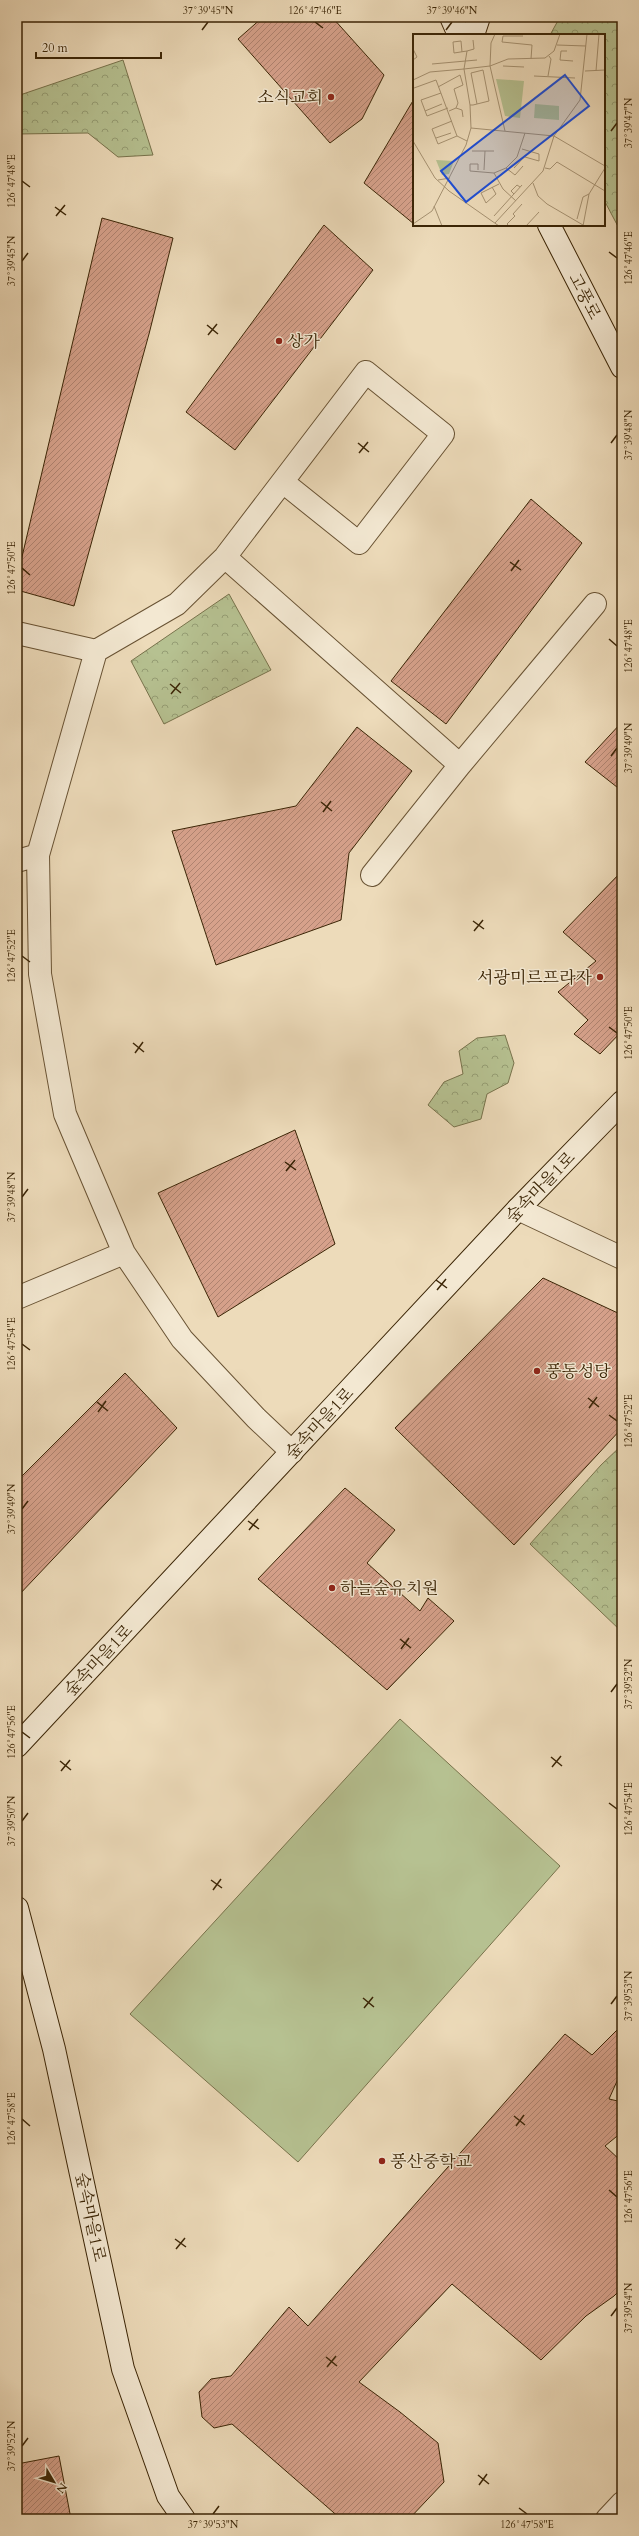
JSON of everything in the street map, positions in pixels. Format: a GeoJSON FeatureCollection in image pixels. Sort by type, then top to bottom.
{"type":"FeatureCollection","features":[{"type":"Feature","properties":{"kind":"street"},"geometry":{"type":"LineString","coordinates":[[451,17],[459,34]]}},
{"type":"Feature","properties":{"kind":"street"},"geometry":{"type":"LineString","coordinates":[[473,34],[479,17]]}},
{"type":"Feature","properties":{"kind":"street","name":"고풍로"},"geometry":{"type":"LineString","coordinates":[[550,226],[622,367]]}},
{"type":"Feature","properties":{"kind":"street"},"geometry":{"type":"LineString","coordinates":[[17,633],[96,651],[177,604],[225,557],[366,372],[443,434],[359,543],[283,482]]}},
{"type":"Feature","properties":{"kind":"street"},"geometry":{"type":"LineString","coordinates":[[225,557],[460,765]]}},
{"type":"Feature","properties":{"kind":"street"},"geometry":{"type":"LineString","coordinates":[[372,875],[460,765],[595,604]]}},
{"type":"Feature","properties":{"kind":"street"},"geometry":{"type":"LineString","coordinates":[[96,651],[38,854],[40,974],[65,1114],[124,1253],[182,1339],[265,1427],[292,1452]]}},
{"type":"Feature","properties":{"kind":"street"},"geometry":{"type":"LineString","coordinates":[[17,861],[38,854]]}},
{"type":"Feature","properties":{"kind":"street","name":"숲속마을1로"},"geometry":{"type":"LineString","coordinates":[[17,1746],[518,1209],[622,1102]]}},
{"type":"Feature","properties":{"kind":"street"},"geometry":{"type":"LineString","coordinates":[[518,1209],[622,1258]]}},
{"type":"Feature","properties":{"kind":"street"},"geometry":{"type":"LineString","coordinates":[[17,1298],[124,1253]]}},
{"type":"Feature","properties":{"kind":"street","name":"숲속마을1로"},"geometry":{"type":"LineString","coordinates":[[17,1908],[54,2049],[123,2368],[168,2496],[184,2519]]}},
{"type":"Feature","properties":{"kind":"street"},"geometry":{"type":"LineString","coordinates":[[607,2519],[622,2503]]}},
{"type":"Feature","properties":{"kind":"green space"},"geometry":{"type":"Polygon","coordinates":[[[560,17],[622,17],[622,234],[605,202],[605,34],[551,34],[560,17]]]}},
{"type":"Feature","properties":{"kind":"green space"},"geometry":{"type":"Polygon","coordinates":[[[123,60],[153,155],[118,157],[88,133],[17,134],[17,96],[123,60]]]}},
{"type":"Feature","properties":{"kind":"green space"},"geometry":{"type":"Polygon","coordinates":[[[229,594],[271,670],[164,724],[131,661],[229,594]]]}},
{"type":"Feature","properties":{"kind":"green space"},"geometry":{"type":"Polygon","coordinates":[[[505,1035],[514,1063],[508,1083],[487,1094],[481,1119],[454,1127],[428,1105],[444,1082],[463,1074],[459,1051],[477,1038],[505,1035]]]}},
{"type":"Feature","properties":{"kind":"green space"},"geometry":{"type":"Polygon","coordinates":[[[622,1445],[622,1632],[530,1544],[601,1465],[622,1445]]]}},
{"type":"Feature","properties":{"kind":"green space"},"geometry":{"type":"Polygon","coordinates":[[[400,1719],[560,1866],[298,2162],[130,2014],[400,1719]]]}},
{"type":"Feature","properties":{"kind":"building","name":"소식교회"},"geometry":{"type":"Polygon","coordinates":[[[263,17],[332,17],[384,75],[362,119],[330,143],[238,39],[263,17]]]}},
{"type":"Feature","properties":{"kind":"building"},"geometry":{"type":"Polygon","coordinates":[[[413,101],[413,223],[364,183],[413,101]]]}},
{"type":"Feature","properties":{"kind":"building"},"geometry":{"type":"Polygon","coordinates":[[[102,218],[173,238],[149,334],[74,606],[17,590],[17,578],[102,218]]]}},
{"type":"Feature","properties":{"kind":"building","name":"상가"},"geometry":{"type":"Polygon","coordinates":[[[324,225],[373,270],[235,450],[186,412],[324,225]]]}},
{"type":"Feature","properties":{"kind":"building"},"geometry":{"type":"Polygon","coordinates":[[[531,499],[582,543],[446,724],[391,681],[531,499]]]}},
{"type":"Feature","properties":{"kind":"building"},"geometry":{"type":"Polygon","coordinates":[[[622,722],[622,791],[585,762],[622,722]]]}},
{"type":"Feature","properties":{"kind":"building"},"geometry":{"type":"Polygon","coordinates":[[[357,727],[412,771],[349,853],[341,920],[216,965],[172,831],[296,806],[357,727]]]}},
{"type":"Feature","properties":{"kind":"building","name":"서광미르프라자"},"geometry":{"type":"Polygon","coordinates":[[[622,871],[622,1031],[600,1054],[574,1034],[588,1020],[558,992],[596,961],[563,932],[622,871]]]}},
{"type":"Feature","properties":{"kind":"building"},"geometry":{"type":"Polygon","coordinates":[[[295,1130],[335,1244],[218,1317],[158,1193],[295,1130]]]}},
{"type":"Feature","properties":{"kind":"building","name":"풍동성당"},"geometry":{"type":"Polygon","coordinates":[[[543,1278],[622,1315],[622,1428],[514,1545],[395,1428],[543,1278]]]}},
{"type":"Feature","properties":{"kind":"building"},"geometry":{"type":"Polygon","coordinates":[[[125,1373],[177,1428],[17,1597],[17,1481],[125,1373]]]}},
{"type":"Feature","properties":{"kind":"building","name":"하늘숲유치원"},"geometry":{"type":"Polygon","coordinates":[[[345,1488],[395,1530],[367,1563],[420,1611],[428,1598],[454,1621],[387,1690],[258,1579],[345,1488]]]}},
{"type":"Feature","properties":{"kind":"building"},"geometry":{"type":"Polygon","coordinates":[[[622,2025],[622,2070],[609,2099],[622,2102],[622,2132],[605,2146],[622,2162],[622,2288],[614,2296],[586,2316],[541,2360],[452,2284],[359,2382],[400,2412],[438,2443],[444,2482],[409,2519],[341,2519],[232,2424],[214,2428],[202,2417],[199,2392],[211,2379],[231,2376],[289,2307],[308,2326],[565,2034],[592,2055],[622,2025]]]}},
{"type":"Feature","properties":{"kind":"building"},"geometry":{"type":"Polygon","coordinates":[[[59,2456],[71,2519],[17,2519],[17,2464],[59,2456]]]}},
{"type":"Feature","properties":{"kind":"place","name":"소식교회"},"geometry":{"type":"Point","coordinates":[331,97]}},
{"type":"Feature","properties":{"kind":"place","name":"상가"},"geometry":{"type":"Point","coordinates":[279,341]}},
{"type":"Feature","properties":{"kind":"place","name":"서광미르프라자"},"geometry":{"type":"Point","coordinates":[600,977]}},
{"type":"Feature","properties":{"kind":"place","name":"풍동성당"},"geometry":{"type":"Point","coordinates":[537,1371]}},
{"type":"Feature","properties":{"kind":"place","name":"하늘숲유치원"},"geometry":{"type":"Point","coordinates":[332,1588]}},
{"type":"Feature","properties":{"kind":"place","name":"풍산중학교"},"geometry":{"type":"Point","coordinates":[382,2161]}}]}
